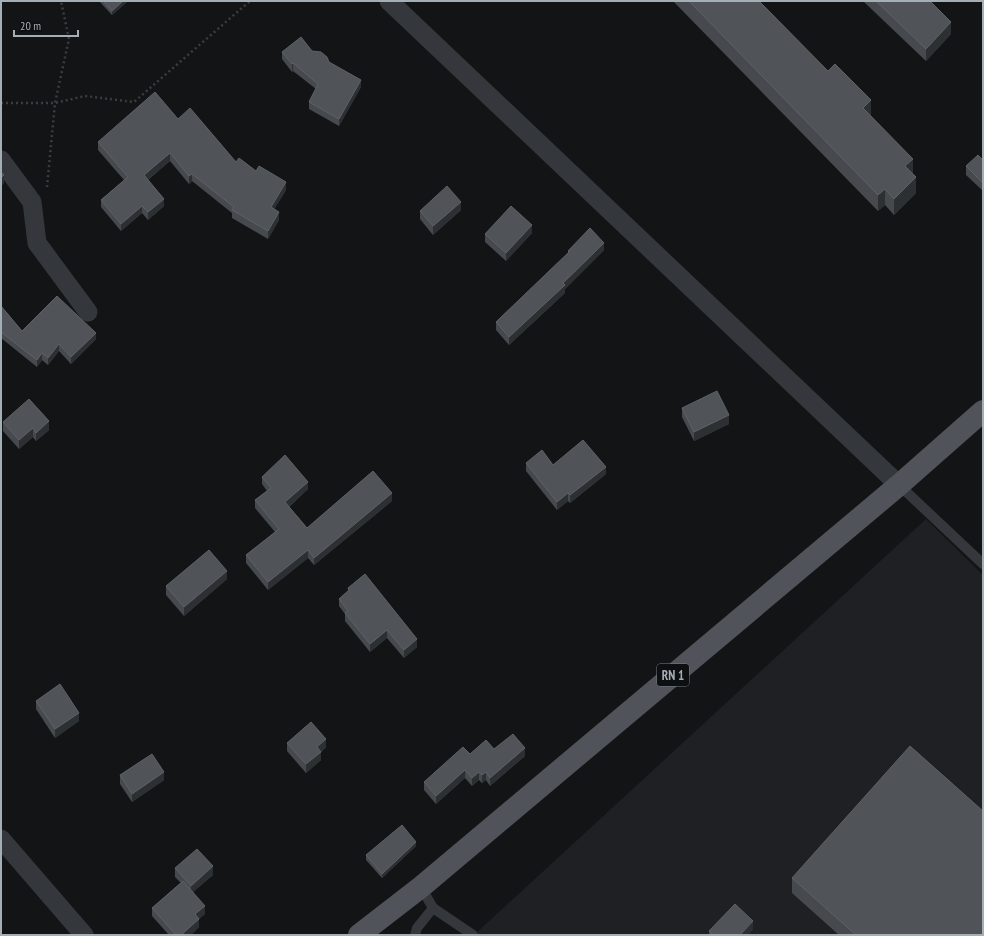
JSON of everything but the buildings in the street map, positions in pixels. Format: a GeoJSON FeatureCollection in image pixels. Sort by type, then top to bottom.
{"type":"FeatureCollection","features":[{"type":"Feature","properties":{"kind":"main road","name":"RN 1"},"geometry":{"type":"LineString","coordinates":[[359,935],[421,887],[898,485],[983,411]]}},
{"type":"Feature","properties":{"kind":"street"},"geometry":{"type":"LineString","coordinates":[[389,1],[898,485]]}},
{"type":"Feature","properties":{"kind":"street"},"geometry":{"type":"LineString","coordinates":[[1,160],[32,202],[37,243],[88,312]]}},
{"type":"Feature","properties":{"kind":"street"},"geometry":{"type":"LineString","coordinates":[[1,839],[84,935]]}},
{"type":"Feature","properties":{"kind":"lane"},"geometry":{"type":"LineString","coordinates":[[898,485],[983,564]]}},
{"type":"Feature","properties":{"kind":"lane"},"geometry":{"type":"LineString","coordinates":[[421,887],[433,908],[473,935]]}},
{"type":"Feature","properties":{"kind":"lane"},"geometry":{"type":"LineString","coordinates":[[415,935],[417,928],[433,908]]}},
{"type":"Feature","properties":{"kind":"path"},"geometry":{"type":"LineString","coordinates":[[47,190],[55,103],[69,39],[61,1]]}},
{"type":"Feature","properties":{"kind":"path"},"geometry":{"type":"LineString","coordinates":[[1,103],[55,103],[85,96],[134,102],[250,1]]}},
{"type":"Feature","properties":{"kind":"shaded area"},"geometry":{"type":"Polygon","coordinates":[[[926,519],[983,575],[983,935],[474,935],[926,519]]]}}]}
